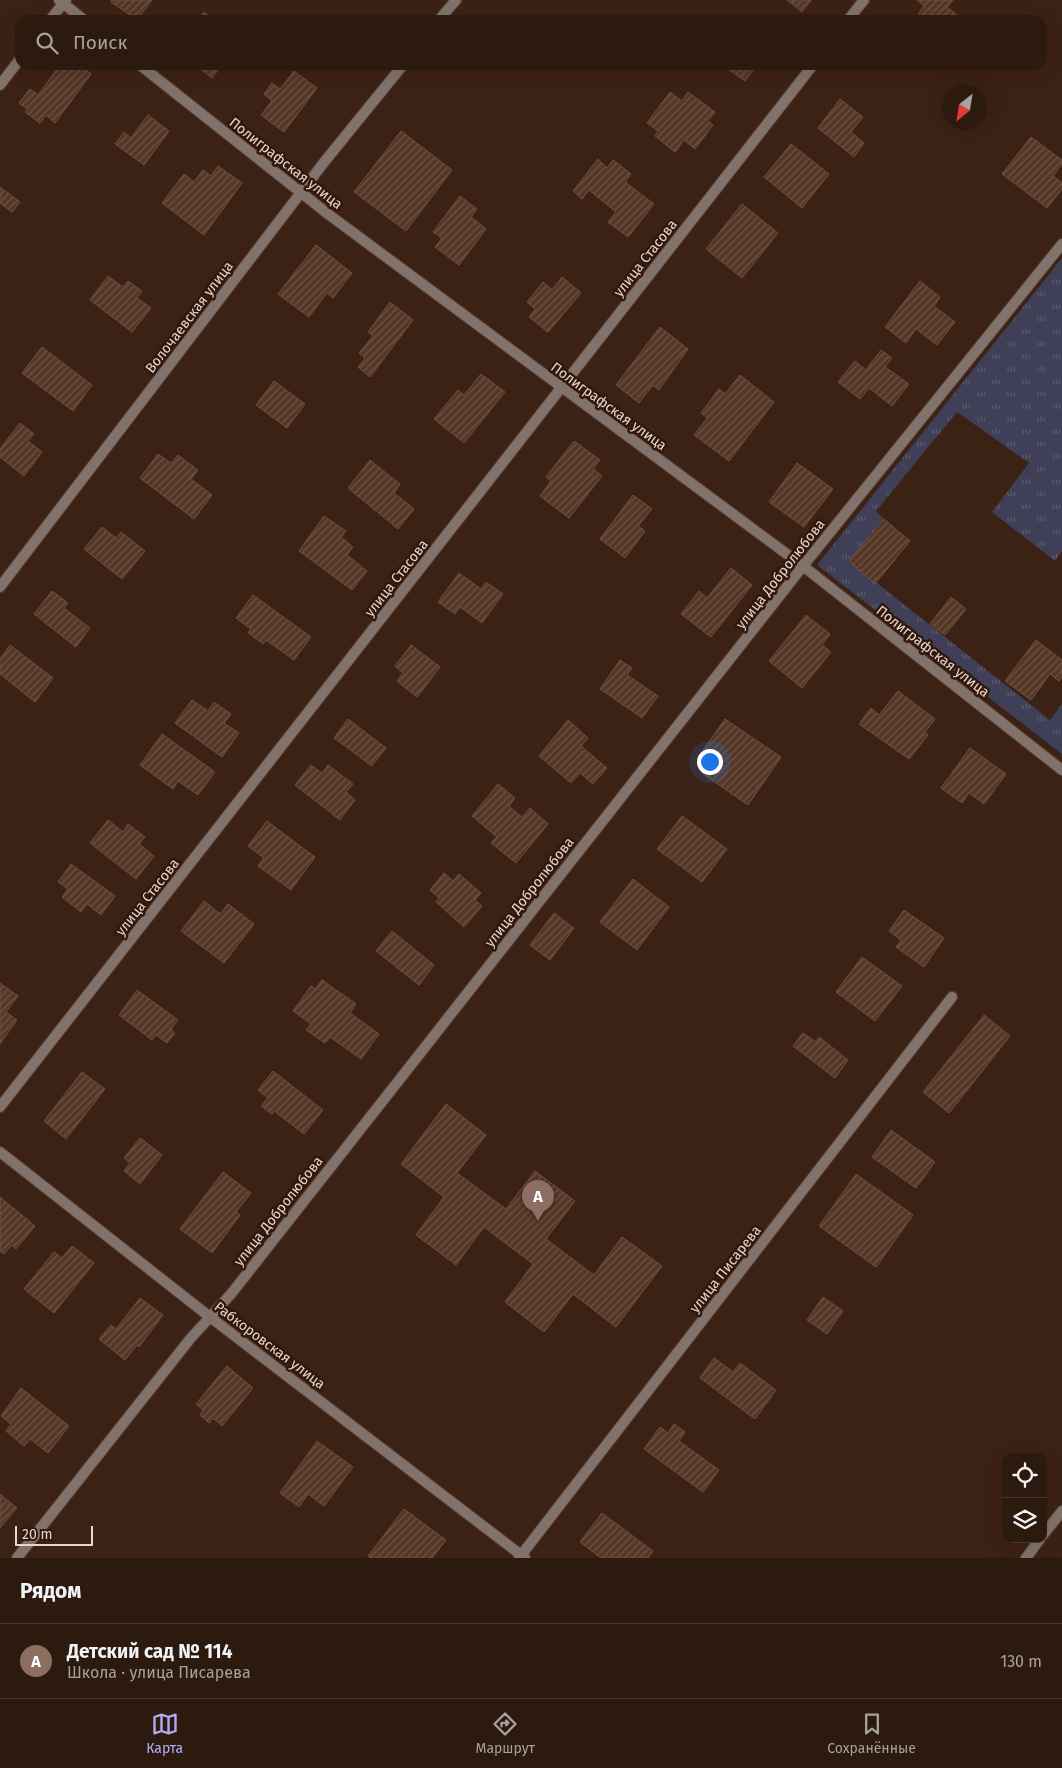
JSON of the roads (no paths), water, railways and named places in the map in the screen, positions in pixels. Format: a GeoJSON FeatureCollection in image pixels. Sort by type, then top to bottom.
{"type":"FeatureCollection","features":[{"type":"Feature","properties":{"kind":"street"},"geometry":{"type":"LineString","coordinates":[[443,15],[456,0]]}},
{"type":"Feature","properties":{"kind":"street"},"geometry":{"type":"LineString","coordinates":[[852,15],[864,0]]}},
{"type":"Feature","properties":{"kind":"street"},"geometry":{"type":"LineString","coordinates":[[53,15],[62,1],[78,15]]}},
{"type":"Feature","properties":{"kind":"street"},"geometry":{"type":"LineString","coordinates":[[0,85],[15,66]]}},
{"type":"Feature","properties":{"kind":"street","name":"Полиграфская улица"},"geometry":{"type":"LineString","coordinates":[[146,70],[301,193],[803,566],[1062,770]]}},
{"type":"Feature","properties":{"kind":"street","name":"Волочаевская улица"},"geometry":{"type":"LineString","coordinates":[[0,587],[301,193],[399,70]]}},
{"type":"Feature","properties":{"kind":"street","name":"улица Стасова"},"geometry":{"type":"LineString","coordinates":[[0,1107],[809,70]]}},
{"type":"Feature","properties":{"kind":"street","name":"улица Добролюбова"},"geometry":{"type":"LineString","coordinates":[[18,1558],[184,1347],[237,1286],[803,566],[1062,244]]}},
{"type":"Feature","properties":{"kind":"street","name":"улица Писарева"},"geometry":{"type":"LineString","coordinates":[[522,1557],[952,997]]}},
{"type":"Feature","properties":{"kind":"street","name":"Рабкоровская улица"},"geometry":{"type":"LineString","coordinates":[[0,1152],[210,1317],[522,1557]]}},
{"type":"Feature","properties":{"kind":"street"},"geometry":{"type":"LineString","coordinates":[[1047,1530],[1062,1511]]}},
{"type":"Feature","properties":{"kind":"street"},"geometry":{"type":"LineString","coordinates":[[1026,1558],[1037,1543]]}},
{"type":"Feature","properties":{"kind":"place","name":"Детский сад № 114"},"geometry":{"type":"Point","coordinates":[538,1221]}}]}
